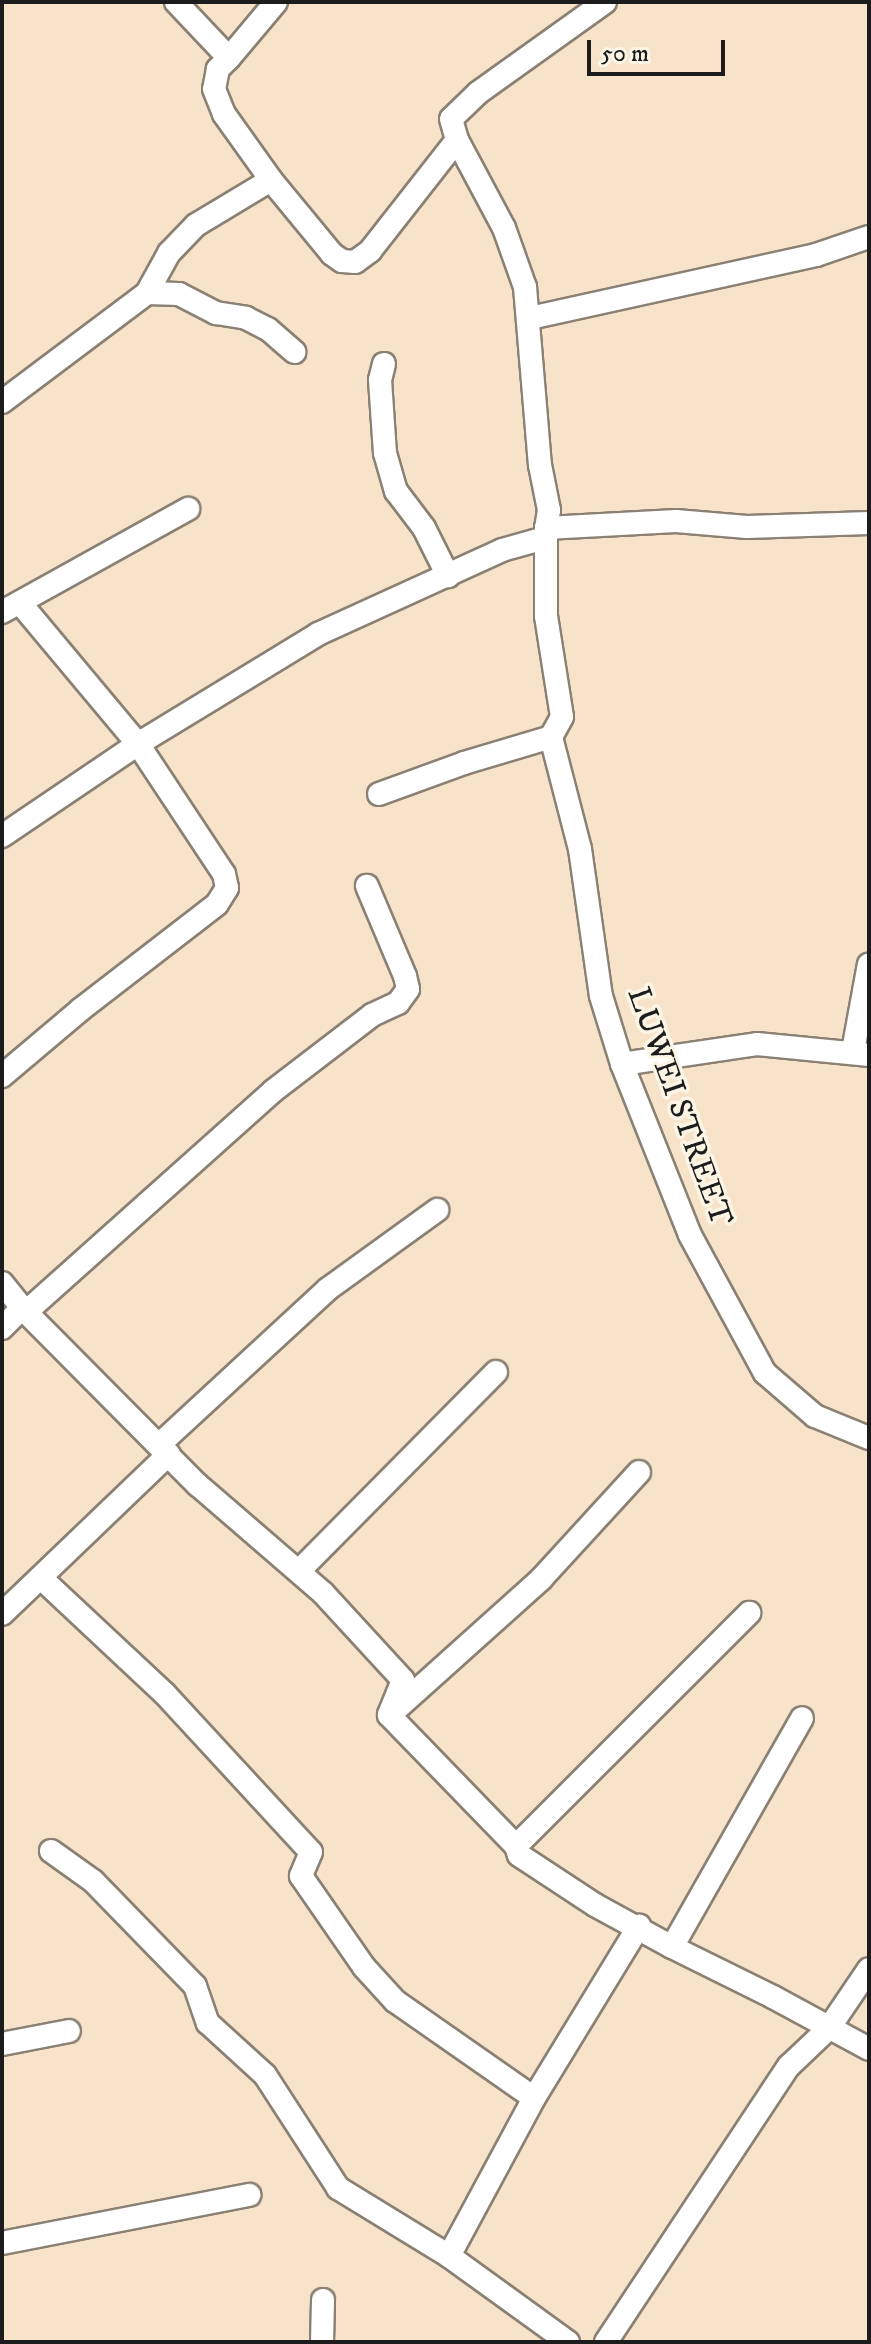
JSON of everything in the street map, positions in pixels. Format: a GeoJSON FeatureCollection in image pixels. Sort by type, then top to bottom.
{"type":"FeatureCollection","features":[{"type":"Feature","properties":{"kind":"street"},"geometry":{"type":"LineString","coordinates":[[176,2],[229,58]]}},
{"type":"Feature","properties":{"kind":"street"},"geometry":{"type":"LineString","coordinates":[[276,2],[218,69],[214,89],[217,102],[271,180],[332,254],[342,261],[355,262],[370,251],[457,140],[451,119],[478,93],[605,2]]}},
{"type":"Feature","properties":{"kind":"street","name":"LUWEI STREET"},"geometry":{"type":"LineString","coordinates":[[457,140],[504,228],[525,287],[540,465],[549,510],[546,616],[562,717],[551,737],[580,849],[601,996],[622,1064],[690,1235],[765,1373],[815,1416],[869,1438]]}},
{"type":"Feature","properties":{"kind":"street"},"geometry":{"type":"LineString","coordinates":[[2,402],[147,293],[169,253],[196,225],[271,180]]}},
{"type":"Feature","properties":{"kind":"street"},"geometry":{"type":"LineString","coordinates":[[530,318],[816,255],[869,237]]}},
{"type":"Feature","properties":{"kind":"street"},"geometry":{"type":"LineString","coordinates":[[147,293],[179,294],[216,313],[246,318],[268,329],[294,352]]}},
{"type":"Feature","properties":{"kind":"street"},"geometry":{"type":"LineString","coordinates":[[384,364],[380,380],[385,453],[396,491],[424,528],[448,576]]}},
{"type":"Feature","properties":{"kind":"street"},"geometry":{"type":"LineString","coordinates":[[2,1076],[224,896],[227,888],[224,874],[138,744],[11,607],[188,509]]}},
{"type":"Feature","properties":{"kind":"street"},"geometry":{"type":"LineString","coordinates":[[2,836],[138,744],[318,634],[546,533],[676,521],[747,527],[869,523]]}},
{"type":"Feature","properties":{"kind":"street"},"geometry":{"type":"LineString","coordinates":[[379,794],[464,763],[551,737]]}},
{"type":"Feature","properties":{"kind":"street"},"geometry":{"type":"LineString","coordinates":[[2,1328],[273,1091],[372,1015],[398,1003],[408,989],[405,976],[367,886]]}},
{"type":"Feature","properties":{"kind":"street"},"geometry":{"type":"LineString","coordinates":[[622,1064],[757,1044],[861,1053],[869,964]]}},
{"type":"Feature","properties":{"kind":"street"},"geometry":{"type":"LineString","coordinates":[[2,1614],[328,1289],[437,1210]]}},
{"type":"Feature","properties":{"kind":"street"},"geometry":{"type":"LineString","coordinates":[[2,1283],[24,1310],[198,1485],[299,1571],[403,1680],[389,1715]]}},
{"type":"Feature","properties":{"kind":"street"},"geometry":{"type":"LineString","coordinates":[[299,1571],[496,1372]]}},
{"type":"Feature","properties":{"kind":"street"},"geometry":{"type":"LineString","coordinates":[[389,1715],[541,1579],[639,1472]]}},
{"type":"Feature","properties":{"kind":"street"},"geometry":{"type":"LineString","coordinates":[[41,1578],[165,1694],[311,1852],[301,1876],[364,1967],[395,2001],[534,2098]]}},
{"type":"Feature","properties":{"kind":"street"},"geometry":{"type":"LineString","coordinates":[[516,1846],[749,1613]]}},
{"type":"Feature","properties":{"kind":"street"},"geometry":{"type":"LineString","coordinates":[[389,1715],[516,1846],[519,1855],[595,1905],[869,2049]]}},
{"type":"Feature","properties":{"kind":"street"},"geometry":{"type":"LineString","coordinates":[[672,1947],[802,1718]]}},
{"type":"Feature","properties":{"kind":"street"},"geometry":{"type":"LineString","coordinates":[[51,1851],[93,1881],[195,1986],[208,2023],[265,2075],[338,2188],[449,2256],[568,2342]]}},
{"type":"Feature","properties":{"kind":"street"},"geometry":{"type":"LineString","coordinates":[[449,2256],[534,2098],[639,1926]]}},
{"type":"Feature","properties":{"kind":"street"},"geometry":{"type":"LineString","coordinates":[[606,2342],[789,2066],[829,2028],[869,1969]]}},
{"type":"Feature","properties":{"kind":"street"},"geometry":{"type":"LineString","coordinates":[[2,2044],[69,2031]]}},
{"type":"Feature","properties":{"kind":"street"},"geometry":{"type":"LineString","coordinates":[[2,2243],[249,2195]]}},
{"type":"Feature","properties":{"kind":"street"},"geometry":{"type":"LineString","coordinates":[[322,2342],[323,2300]]}}]}
